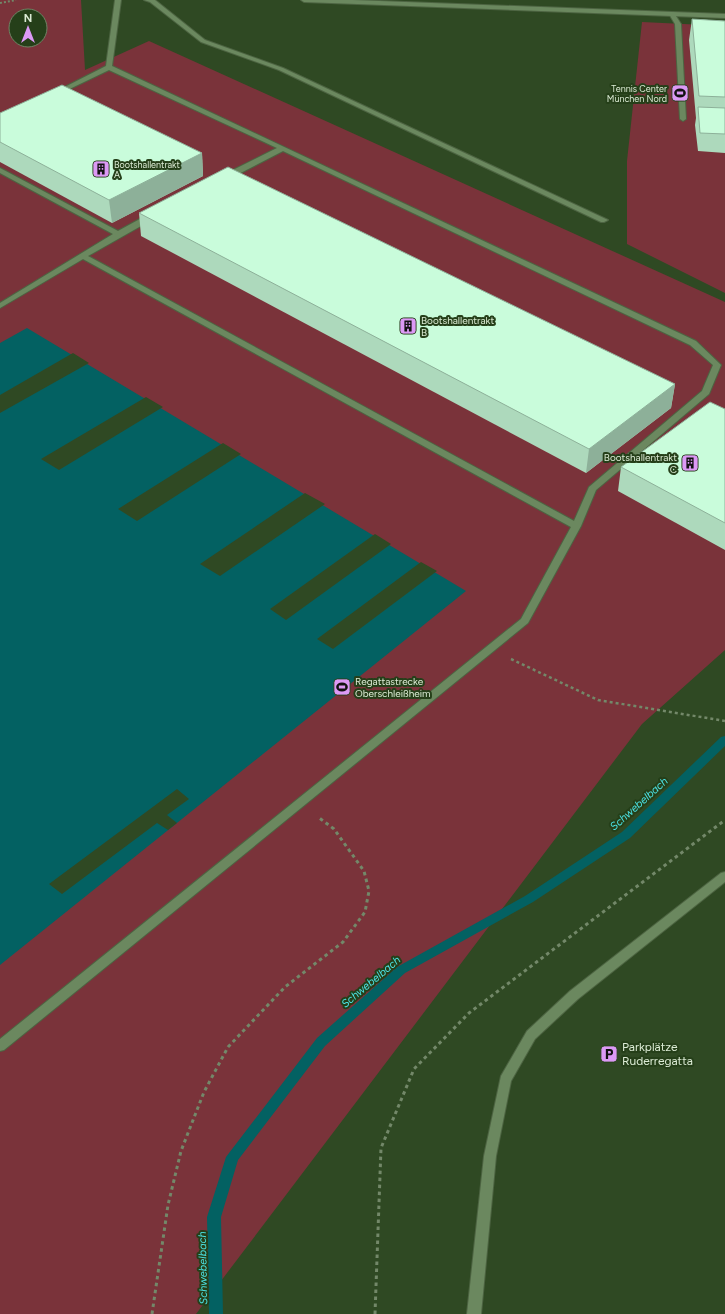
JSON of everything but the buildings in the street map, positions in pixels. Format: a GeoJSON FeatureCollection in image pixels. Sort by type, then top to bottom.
{"type":"FeatureCollection","features":[{"type":"Feature","properties":{"kind":"street"},"geometry":{"type":"LineString","coordinates":[[109,67],[118,0]]}},
{"type":"Feature","properties":{"kind":"street"},"geometry":{"type":"LineString","coordinates":[[147,0],[152,1],[203,40],[281,69],[604,220]]}},
{"type":"Feature","properties":{"kind":"street"},"geometry":{"type":"LineString","coordinates":[[304,0],[725,16]]}},
{"type":"Feature","properties":{"kind":"street"},"geometry":{"type":"LineString","coordinates":[[672,14],[678,24],[683,119]]}},
{"type":"Feature","properties":{"kind":"street"},"geometry":{"type":"LineString","coordinates":[[48,97],[109,67]]}},
{"type":"Feature","properties":{"kind":"street"},"geometry":{"type":"LineString","coordinates":[[0,1046],[525,620],[576,526],[592,489],[706,392],[717,365],[693,343],[109,67]]}},
{"type":"Feature","properties":{"kind":"street"},"geometry":{"type":"LineString","coordinates":[[221,180],[283,148]]}},
{"type":"Feature","properties":{"kind":"street"},"geometry":{"type":"LineString","coordinates":[[0,170],[118,234]]}},
{"type":"Feature","properties":{"kind":"street"},"geometry":{"type":"LineString","coordinates":[[0,306],[118,234],[159,212]]}},
{"type":"Feature","properties":{"kind":"street"},"geometry":{"type":"LineString","coordinates":[[83,256],[576,526]]}},
{"type":"Feature","properties":{"kind":"street"},"geometry":{"type":"LineString","coordinates":[[474,1314],[490,1156],[505,1080],[509,1073],[531,1035],[574,995],[725,876]]}},
{"type":"Feature","properties":{"kind":"path"},"geometry":{"type":"LineString","coordinates":[[0,3],[16,0]]}},
{"type":"Feature","properties":{"kind":"path"},"geometry":{"type":"LineString","coordinates":[[488,650],[528,666],[598,700],[725,721]]}},
{"type":"Feature","properties":{"kind":"path"},"geometry":{"type":"LineString","coordinates":[[152,1314],[168,1205],[181,1151],[204,1092],[228,1047],[285,987],[343,942],[365,912],[369,891],[364,871],[334,829],[300,803]]}},
{"type":"Feature","properties":{"kind":"path"},"geometry":{"type":"LineString","coordinates":[[375,1314],[381,1148],[414,1069],[469,1013],[725,820]]}},
{"type":"Feature","properties":{"kind":"shaded area","name":"Regattastrecke Oberschleißheim"},"geometry":{"type":"Polygon","coordinates":[[[0,0],[81,0],[85,70],[149,41],[725,302],[725,650],[642,724],[196,1314],[0,1314],[0,0]]]}},
{"type":"Feature","properties":{"kind":"shaded area","name":"Tennis Center München Nord"},"geometry":{"type":"Polygon","coordinates":[[[642,22],[725,26],[725,293],[627,244],[627,161],[642,22]]]}},
{"type":"Feature","properties":{"kind":"water","name":"Regattastrecke Oberschleißheim"},"geometry":{"type":"Polygon","coordinates":[[[27,328],[466,591],[0,965],[0,343],[27,328]]]}},
{"type":"Feature","properties":{"kind":"pier"},"geometry":{"type":"Polygon","coordinates":[[[73,353],[89,363],[0,413],[0,395],[73,353]]]}},
{"type":"Feature","properties":{"kind":"pier"},"geometry":{"type":"Polygon","coordinates":[[[146,397],[163,407],[59,470],[41,459],[146,397]]]}},
{"type":"Feature","properties":{"kind":"pier"},"geometry":{"type":"Polygon","coordinates":[[[223,443],[241,454],[137,521],[118,509],[223,443]]]}},
{"type":"Feature","properties":{"kind":"pier"},"geometry":{"type":"Polygon","coordinates":[[[305,493],[325,504],[220,576],[200,564],[305,493]]]}},
{"type":"Feature","properties":{"kind":"pier"},"geometry":{"type":"Polygon","coordinates":[[[375,534],[391,544],[286,620],[270,609],[375,534]]]}},
{"type":"Feature","properties":{"kind":"pier"},"geometry":{"type":"Polygon","coordinates":[[[421,562],[437,571],[333,649],[317,639],[421,562]]]}},
{"type":"Feature","properties":{"kind":"pier"},"geometry":{"type":"Polygon","coordinates":[[[177,789],[189,799],[167,815],[177,823],[168,830],[157,823],[62,894],[49,884],[177,789]]]}},
{"type":"Feature","properties":{"kind":"waterway","name":"Schwebelbach"},"geometry":{"type":"LineString","coordinates":[[216,1314],[214,1217],[232,1157],[321,1042],[401,970],[529,899],[626,835],[725,740]]}},
{"type":"Feature","properties":{"kind":"place","name":"Tennis Center München Nord"},"geometry":{"type":"Point","coordinates":[680,93]}},
{"type":"Feature","properties":{"kind":"place","name":"Bootshallentrakt A"},"geometry":{"type":"Point","coordinates":[101,169]}},
{"type":"Feature","properties":{"kind":"place","name":"Bootshallentrakt B"},"geometry":{"type":"Point","coordinates":[408,326]}},
{"type":"Feature","properties":{"kind":"place","name":"Bootshallentrakt C"},"geometry":{"type":"Point","coordinates":[690,463]}},
{"type":"Feature","properties":{"kind":"place","name":"Regattastrecke Oberschleißheim"},"geometry":{"type":"Point","coordinates":[342,687]}},
{"type":"Feature","properties":{"kind":"place","name":"Parkplätze Ruderregatta"},"geometry":{"type":"Point","coordinates":[609,1054]}}]}
